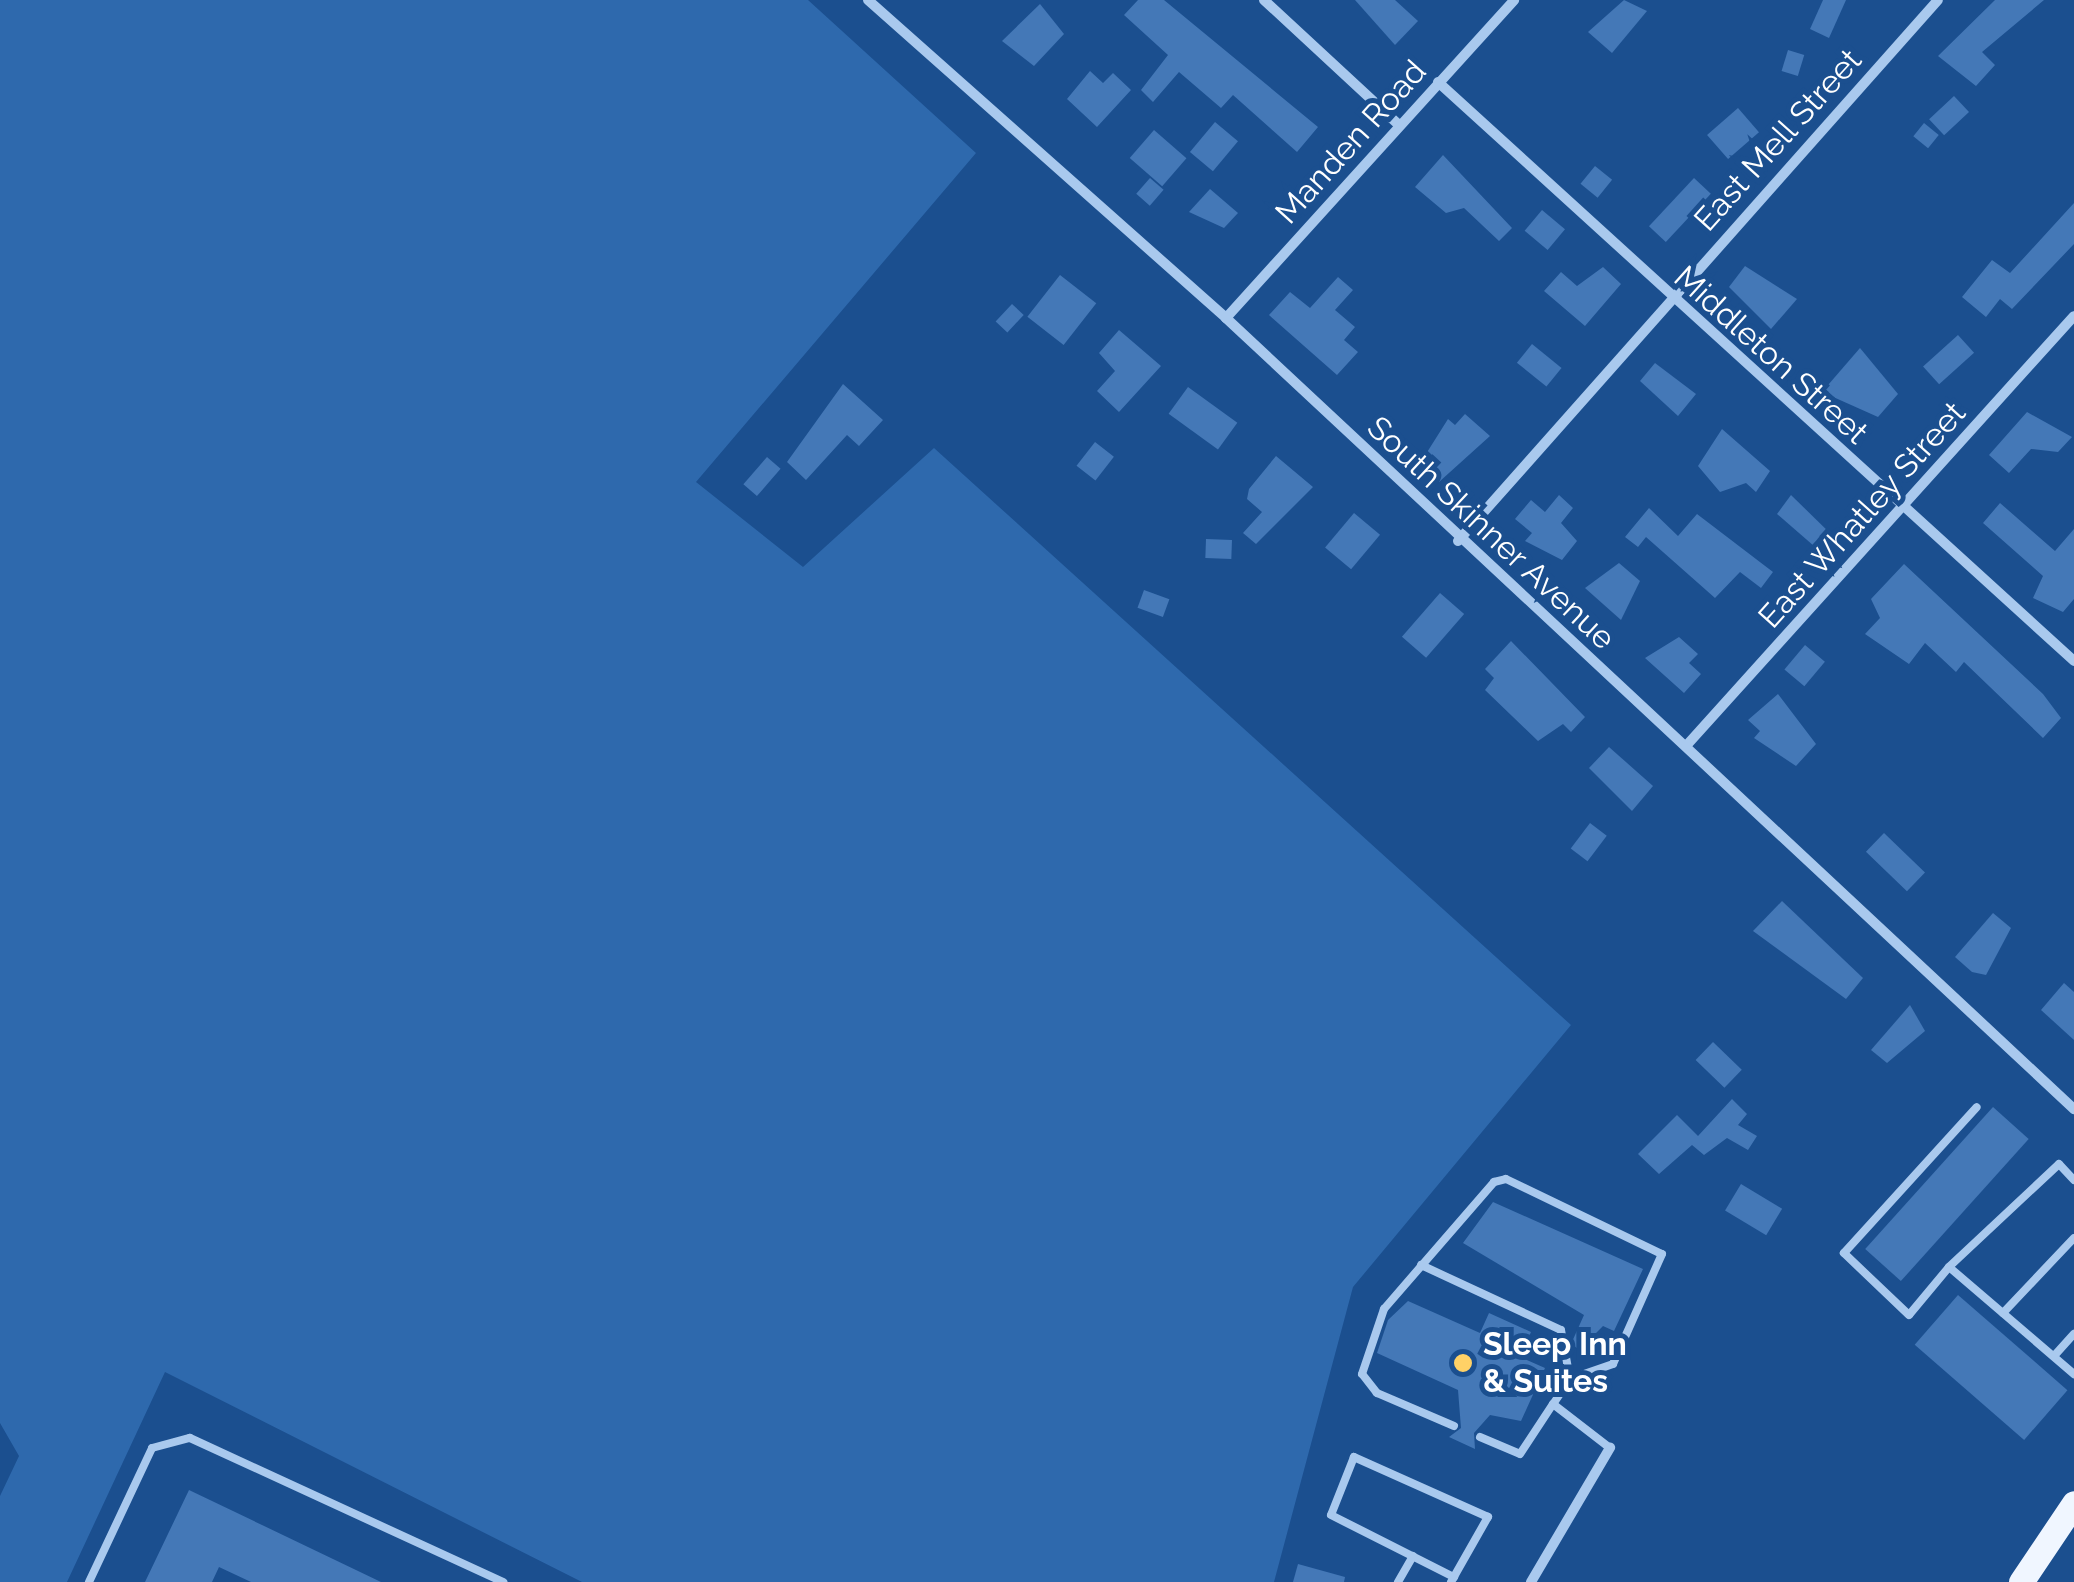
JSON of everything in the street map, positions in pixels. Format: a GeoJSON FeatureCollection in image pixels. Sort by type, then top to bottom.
{"type":"FeatureCollection","features":[{"type":"Feature","properties":{"kind":"main road"},"geometry":{"type":"LineString","coordinates":[[2021,1582],[2074,1503]]}},
{"type":"Feature","properties":{"kind":"street","name":"South Skinner Avenue"},"geometry":{"type":"LineString","coordinates":[[868,0],[1226,318],[1458,541],[1686,746],[2074,1108]]}},
{"type":"Feature","properties":{"kind":"street"},"geometry":{"type":"LineString","coordinates":[[1264,0],[1398,124]]}},
{"type":"Feature","properties":{"kind":"street","name":"Manden Road"},"geometry":{"type":"LineString","coordinates":[[1226,318],[1514,0]]}},
{"type":"Feature","properties":{"kind":"street","name":"East Mell Street"},"geometry":{"type":"LineString","coordinates":[[1458,541],[1938,0]]}},
{"type":"Feature","properties":{"kind":"street","name":"Middleton Street"},"geometry":{"type":"LineString","coordinates":[[1438,82],[1670,298],[2074,662]]}},
{"type":"Feature","properties":{"kind":"street","name":"East Whatley Street"},"geometry":{"type":"LineString","coordinates":[[1686,746],[2074,316]]}},
{"type":"Feature","properties":{"kind":"street"},"geometry":{"type":"LineString","coordinates":[[1532,1582],[1610,1448]]}},
{"type":"Feature","properties":{"kind":"lane"},"geometry":{"type":"LineString","coordinates":[[1977,1108],[1844,1253],[1909,1315],[1949,1267],[2059,1164],[2074,1180]]}},
{"type":"Feature","properties":{"kind":"lane"},"geometry":{"type":"LineString","coordinates":[[1454,1426],[1376,1393],[1362,1374],[1384,1309],[1500,1179],[1658,1248],[1662,1261],[1617,1355],[1570,1379],[1520,1454],[1480,1437]]}},
{"type":"Feature","properties":{"kind":"lane"},"geometry":{"type":"LineString","coordinates":[[2004,1313],[2074,1238]]}},
{"type":"Feature","properties":{"kind":"lane"},"geometry":{"type":"LineString","coordinates":[[1421,1265],[1574,1336]]}},
{"type":"Feature","properties":{"kind":"lane"},"geometry":{"type":"LineString","coordinates":[[1949,1267],[2074,1374]]}},
{"type":"Feature","properties":{"kind":"lane"},"geometry":{"type":"LineString","coordinates":[[1562,1330],[1570,1379]]}},
{"type":"Feature","properties":{"kind":"lane"},"geometry":{"type":"LineString","coordinates":[[2054,1356],[2074,1334]]}},
{"type":"Feature","properties":{"kind":"lane"},"geometry":{"type":"LineString","coordinates":[[1594,1345],[1617,1355]]}},
{"type":"Feature","properties":{"kind":"lane"},"geometry":{"type":"LineString","coordinates":[[1553,1404],[1610,1448]]}},
{"type":"Feature","properties":{"kind":"lane"},"geometry":{"type":"LineString","coordinates":[[89,1582],[152,1448],[190,1438],[503,1582]]}},
{"type":"Feature","properties":{"kind":"lane"},"geometry":{"type":"LineString","coordinates":[[1354,1458],[1488,1517],[1453,1579],[1331,1515],[1354,1458]]}},
{"type":"Feature","properties":{"kind":"lane"},"geometry":{"type":"LineString","coordinates":[[1398,1582],[1413,1556]]}},
{"type":"Feature","properties":{"kind":"shaded area"},"geometry":{"type":"Polygon","coordinates":[[[0,0],[808,0],[976,153],[696,482],[803,567],[934,448],[1571,1025],[1353,1287],[1274,1582],[582,1582],[165,1372],[67,1582],[0,1582],[0,1496],[19,1456],[0,1423],[0,0]]]}},
{"type":"Feature","properties":{"kind":"building"},"geometry":{"type":"Polygon","coordinates":[[[1138,0],[1164,0],[1318,127],[1297,152],[1233,95],[1221,108],[1179,72],[1153,102],[1141,90],[1168,55],[1124,15],[1138,0]]]}},
{"type":"Feature","properties":{"kind":"building"},"geometry":{"type":"Polygon","coordinates":[[[1355,0],[1395,0],[1418,21],[1395,45],[1355,0]]]}},
{"type":"Feature","properties":{"kind":"building"},"geometry":{"type":"Polygon","coordinates":[[[1624,0],[1647,11],[1612,53],[1588,32],[1624,0]]]}},
{"type":"Feature","properties":{"kind":"building"},"geometry":{"type":"Polygon","coordinates":[[[1823,0],[1846,0],[1829,38],[1810,29],[1823,0]]]}},
{"type":"Feature","properties":{"kind":"building"},"geometry":{"type":"Polygon","coordinates":[[[1995,0],[2044,0],[1982,52],[1995,65],[1976,86],[1938,56],[1995,0]]]}},
{"type":"Feature","properties":{"kind":"building"},"geometry":{"type":"Polygon","coordinates":[[[1040,4],[1064,34],[1034,66],[1002,41],[1040,4]]]}},
{"type":"Feature","properties":{"kind":"building"},"geometry":{"type":"Polygon","coordinates":[[[1788,50],[1804,55],[1798,76],[1782,71],[1788,50]]]}},
{"type":"Feature","properties":{"kind":"building"},"geometry":{"type":"Polygon","coordinates":[[[1090,71],[1103,83],[1113,73],[1131,90],[1097,127],[1067,99],[1090,71]]]}},
{"type":"Feature","properties":{"kind":"building"},"geometry":{"type":"Polygon","coordinates":[[[1954,96],[1969,112],[1944,135],[1929,119],[1954,96]]]}},
{"type":"Feature","properties":{"kind":"building"},"geometry":{"type":"Polygon","coordinates":[[[1738,108],[1759,132],[1728,159],[1707,135],[1738,108]]]}},
{"type":"Feature","properties":{"kind":"building"},"geometry":{"type":"Polygon","coordinates":[[[1215,122],[1238,141],[1213,171],[1190,152],[1215,122]]]}},
{"type":"Feature","properties":{"kind":"building"},"geometry":{"type":"Polygon","coordinates":[[[1924,123],[1939,135],[1928,148],[1913,136],[1924,123]]]}},
{"type":"Feature","properties":{"kind":"building"},"geometry":{"type":"Polygon","coordinates":[[[1154,130],[1186,158],[1162,186],[1130,158],[1154,130]]]}},
{"type":"Feature","properties":{"kind":"building"},"geometry":{"type":"Polygon","coordinates":[[[1443,155],[1512,228],[1499,241],[1464,208],[1446,213],[1415,187],[1443,155]]]}},
{"type":"Feature","properties":{"kind":"building"},"geometry":{"type":"Polygon","coordinates":[[[1595,166],[1612,180],[1598,198],[1581,184],[1595,166]]]}},
{"type":"Feature","properties":{"kind":"building"},"geometry":{"type":"Polygon","coordinates":[[[1150,178],[1164,190],[1150,206],[1136,194],[1150,178]]]}},
{"type":"Feature","properties":{"kind":"building"},"geometry":{"type":"Polygon","coordinates":[[[1694,178],[1711,194],[1666,242],[1649,226],[1694,178]]]}},
{"type":"Feature","properties":{"kind":"building"},"geometry":{"type":"Polygon","coordinates":[[[1210,189],[1238,213],[1224,228],[1189,212],[1210,189]]]}},
{"type":"Feature","properties":{"kind":"building"},"geometry":{"type":"Polygon","coordinates":[[[2074,203],[2074,244],[2012,309],[2000,299],[1986,317],[1962,297],[1992,260],[2010,273],[2074,203]]]}},
{"type":"Feature","properties":{"kind":"building"},"geometry":{"type":"Polygon","coordinates":[[[1542,210],[1565,229],[1548,250],[1525,231],[1542,210]]]}},
{"type":"Feature","properties":{"kind":"building"},"geometry":{"type":"Polygon","coordinates":[[[1745,266],[1797,299],[1771,329],[1729,287],[1745,266]]]}},
{"type":"Feature","properties":{"kind":"building"},"geometry":{"type":"Polygon","coordinates":[[[1603,267],[1621,284],[1585,326],[1544,291],[1561,272],[1577,286],[1603,267]]]}},
{"type":"Feature","properties":{"kind":"building"},"geometry":{"type":"Polygon","coordinates":[[[1060,275],[1096,303],[1064,345],[1027,317],[1060,275]]]}},
{"type":"Feature","properties":{"kind":"building"},"geometry":{"type":"Polygon","coordinates":[[[1338,277],[1353,290],[1335,310],[1355,327],[1344,340],[1358,352],[1337,375],[1269,315],[1290,292],[1310,308],[1338,277]]]}},
{"type":"Feature","properties":{"kind":"building"},"geometry":{"type":"Polygon","coordinates":[[[1012,304],[1024,315],[1007,332],[996,322],[1012,304]]]}},
{"type":"Feature","properties":{"kind":"building"},"geometry":{"type":"Polygon","coordinates":[[[1119,330],[1161,366],[1119,412],[1097,391],[1115,371],[1099,353],[1119,330]]]}},
{"type":"Feature","properties":{"kind":"building"},"geometry":{"type":"Polygon","coordinates":[[[1958,335],[1974,353],[1939,384],[1923,366],[1958,335]]]}},
{"type":"Feature","properties":{"kind":"building"},"geometry":{"type":"Polygon","coordinates":[[[1532,344],[1562,368],[1546,387],[1517,363],[1532,344]]]}},
{"type":"Feature","properties":{"kind":"building"},"geometry":{"type":"Polygon","coordinates":[[[1860,348],[1898,394],[1878,417],[1822,392],[1860,348]]]}},
{"type":"Feature","properties":{"kind":"building"},"geometry":{"type":"Polygon","coordinates":[[[1655,363],[1696,394],[1678,416],[1640,381],[1655,363]]]}},
{"type":"Feature","properties":{"kind":"building"},"geometry":{"type":"Polygon","coordinates":[[[843,384],[883,420],[859,446],[847,435],[806,480],[787,462],[843,384]]]}},
{"type":"Feature","properties":{"kind":"building"},"geometry":{"type":"Polygon","coordinates":[[[1188,387],[1237,423],[1218,450],[1169,414],[1188,387]]]}},
{"type":"Feature","properties":{"kind":"building"},"geometry":{"type":"Polygon","coordinates":[[[2027,412],[2072,437],[2058,452],[2031,449],[2009,473],[1989,455],[2027,412]]]}},
{"type":"Feature","properties":{"kind":"building"},"geometry":{"type":"Polygon","coordinates":[[[1465,414],[1490,436],[1439,482],[1419,465],[1448,419],[1455,425],[1465,414]]]}},
{"type":"Feature","properties":{"kind":"building"},"geometry":{"type":"Polygon","coordinates":[[[1722,429],[1770,471],[1756,492],[1746,483],[1720,492],[1698,466],[1722,429]]]}},
{"type":"Feature","properties":{"kind":"building"},"geometry":{"type":"Polygon","coordinates":[[[1095,442],[1114,457],[1095,480],[1077,466],[1095,442]]]}},
{"type":"Feature","properties":{"kind":"building"},"geometry":{"type":"Polygon","coordinates":[[[1276,456],[1313,487],[1256,544],[1243,533],[1262,512],[1247,499],[1249,489],[1276,456]]]}},
{"type":"Feature","properties":{"kind":"building"},"geometry":{"type":"Polygon","coordinates":[[[767,457],[781,469],[757,496],[743,484],[767,457]]]}},
{"type":"Feature","properties":{"kind":"building"},"geometry":{"type":"Polygon","coordinates":[[[1559,495],[1573,508],[1561,523],[1577,541],[1562,560],[1525,541],[1532,533],[1515,519],[1531,500],[1545,512],[1559,495]]]}},
{"type":"Feature","properties":{"kind":"building"},"geometry":{"type":"Polygon","coordinates":[[[1791,495],[1835,538],[1822,553],[1777,514],[1791,495]]]}},
{"type":"Feature","properties":{"kind":"building"},"geometry":{"type":"Polygon","coordinates":[[[2000,503],[2055,551],[2074,529],[2074,599],[2063,612],[2033,598],[2043,576],[1983,523],[2000,503]]]}},
{"type":"Feature","properties":{"kind":"building"},"geometry":{"type":"Polygon","coordinates":[[[1649,508],[1678,536],[1697,514],[1773,572],[1761,588],[1740,572],[1715,598],[1646,537],[1638,547],[1625,537],[1649,508]]]}},
{"type":"Feature","properties":{"kind":"building"},"geometry":{"type":"Polygon","coordinates":[[[1354,513],[1380,535],[1351,569],[1325,547],[1354,513]]]}},
{"type":"Feature","properties":{"kind":"building"},"geometry":{"type":"Polygon","coordinates":[[[1206,539],[1232,540],[1231,559],[1205,558],[1206,539]]]}},
{"type":"Feature","properties":{"kind":"building"},"geometry":{"type":"Polygon","coordinates":[[[1619,563],[1640,581],[1621,620],[1585,588],[1619,563]]]}},
{"type":"Feature","properties":{"kind":"building"},"geometry":{"type":"Polygon","coordinates":[[[1904,564],[2043,694],[2061,718],[2043,738],[1964,662],[1956,672],[1925,643],[1909,664],[1865,634],[1880,618],[1871,599],[1904,564]]]}},
{"type":"Feature","properties":{"kind":"building"},"geometry":{"type":"Polygon","coordinates":[[[1144,590],[1169,599],[1163,617],[1138,608],[1144,590]]]}},
{"type":"Feature","properties":{"kind":"building"},"geometry":{"type":"Polygon","coordinates":[[[1440,593],[1464,614],[1426,658],[1402,637],[1440,593]]]}},
{"type":"Feature","properties":{"kind":"building"},"geometry":{"type":"Polygon","coordinates":[[[1679,637],[1698,654],[1689,663],[1701,674],[1684,693],[1645,658],[1679,637]]]}},
{"type":"Feature","properties":{"kind":"building"},"geometry":{"type":"Polygon","coordinates":[[[1511,641],[1585,717],[1571,732],[1563,724],[1538,741],[1485,690],[1494,678],[1485,669],[1511,641]]]}},
{"type":"Feature","properties":{"kind":"building"},"geometry":{"type":"Polygon","coordinates":[[[1805,645],[1825,662],[1804,686],[1784,670],[1805,645]]]}},
{"type":"Feature","properties":{"kind":"building"},"geometry":{"type":"Polygon","coordinates":[[[1778,694],[1816,744],[1796,766],[1754,738],[1760,731],[1748,720],[1778,694]]]}},
{"type":"Feature","properties":{"kind":"building"},"geometry":{"type":"Polygon","coordinates":[[[1609,747],[1653,786],[1632,811],[1589,768],[1609,747]]]}},
{"type":"Feature","properties":{"kind":"building"},"geometry":{"type":"Polygon","coordinates":[[[1590,823],[1607,836],[1588,861],[1571,849],[1590,823]]]}},
{"type":"Feature","properties":{"kind":"building"},"geometry":{"type":"Polygon","coordinates":[[[1884,833],[1925,873],[1907,891],[1866,852],[1884,833]]]}},
{"type":"Feature","properties":{"kind":"building"},"geometry":{"type":"Polygon","coordinates":[[[1782,901],[1863,978],[1846,999],[1753,931],[1782,901]]]}},
{"type":"Feature","properties":{"kind":"building"},"geometry":{"type":"Polygon","coordinates":[[[1993,913],[2011,928],[1986,975],[1972,972],[1955,957],[1993,913]]]}},
{"type":"Feature","properties":{"kind":"building"},"geometry":{"type":"Polygon","coordinates":[[[2064,983],[2074,992],[2074,1040],[2041,1010],[2064,983]]]}},
{"type":"Feature","properties":{"kind":"building"},"geometry":{"type":"Polygon","coordinates":[[[1910,1005],[1925,1031],[1887,1063],[1871,1050],[1910,1005]]]}},
{"type":"Feature","properties":{"kind":"building"},"geometry":{"type":"Polygon","coordinates":[[[1713,1042],[1742,1070],[1724,1088],[1696,1060],[1713,1042]]]}},
{"type":"Feature","properties":{"kind":"building"},"geometry":{"type":"Polygon","coordinates":[[[1732,1099],[1747,1114],[1738,1125],[1757,1136],[1748,1150],[1727,1138],[1704,1155],[1692,1145],[1659,1174],[1638,1154],[1677,1115],[1698,1136],[1732,1099]]]}},
{"type":"Feature","properties":{"kind":"building"},"geometry":{"type":"Polygon","coordinates":[[[1993,1107],[2029,1139],[1901,1281],[1865,1249],[1993,1107]]]}},
{"type":"Feature","properties":{"kind":"building"},"geometry":{"type":"Polygon","coordinates":[[[1741,1184],[1782,1209],[1766,1235],[1725,1211],[1741,1184]]]}},
{"type":"Feature","properties":{"kind":"building"},"geometry":{"type":"Polygon","coordinates":[[[1493,1202],[1643,1269],[1614,1331],[1603,1326],[1588,1341],[1589,1356],[1571,1344],[1584,1315],[1463,1243],[1493,1202]]]}},
{"type":"Feature","properties":{"kind":"building"},"geometry":{"type":"Polygon","coordinates":[[[1958,1295],[2067,1390],[2024,1440],[1915,1345],[1958,1295]]]}},
{"type":"Feature","properties":{"kind":"building","name":"Sleep Inn & Suites"},"geometry":{"type":"Polygon","coordinates":[[[1408,1301],[1480,1333],[1489,1313],[1531,1332],[1520,1357],[1545,1368],[1521,1421],[1490,1415],[1474,1433],[1475,1449],[1449,1437],[1461,1428],[1458,1390],[1377,1353],[1388,1320],[1408,1301]]]}},
{"type":"Feature","properties":{"kind":"building"},"geometry":{"type":"Polygon","coordinates":[[[189,1490],[381,1582],[251,1582],[219,1567],[212,1582],[145,1582],[189,1490]]]}},
{"type":"Feature","properties":{"kind":"building"},"geometry":{"type":"Polygon","coordinates":[[[1298,1564],[1345,1577],[1344,1582],[1293,1582],[1298,1564]]]}},
{"type":"Feature","properties":{"kind":"place","name":"Sleep Inn & Suites"},"geometry":{"type":"Point","coordinates":[1463,1363]}}]}
